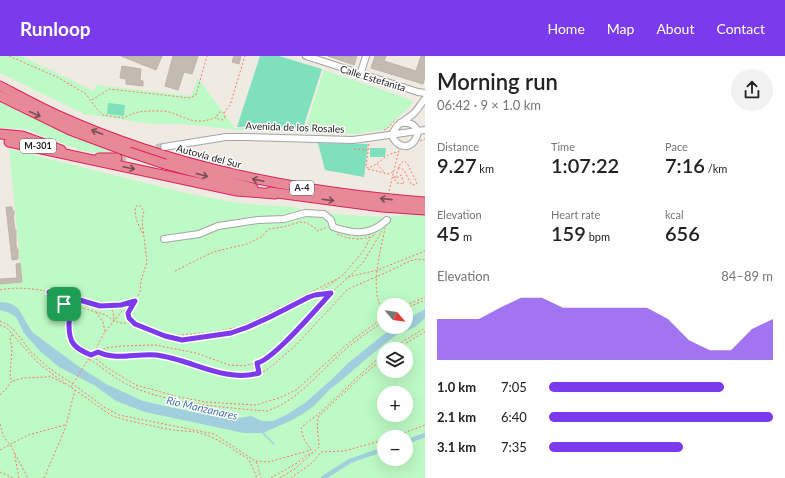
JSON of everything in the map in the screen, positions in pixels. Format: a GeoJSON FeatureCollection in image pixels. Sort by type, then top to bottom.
{"type":"FeatureCollection","features":[{"type":"Feature","properties":{"kind":"highway","name":"Autovía del Sur"},"geometry":{"type":"LineString","coordinates":[[0,86],[57,115],[95,131],[134,146],[181,160],[256,180],[302,188],[425,202]]}},
{"type":"Feature","properties":{"kind":"highway","name":"Autovía del Sur"},"geometry":{"type":"LineString","coordinates":[[0,96],[70,130],[129,152],[165,164],[275,194],[382,207],[425,210]]}},
{"type":"Feature","properties":{"kind":"highway","name":"M-301"},"geometry":{"type":"LineString","coordinates":[[0,134],[22,136],[68,152]]}},
{"type":"Feature","properties":{"kind":"highway","name":"M-301"},"geometry":{"type":"LineString","coordinates":[[4,142],[24,143],[90,157],[117,158]]}},
{"type":"Feature","properties":{"kind":"highway"},"geometry":{"type":"LineString","coordinates":[[4,142],[237,191],[275,194]]}},
{"type":"Feature","properties":{"kind":"street","name":"Calle Estefanita"},"geometry":{"type":"LineString","coordinates":[[306,56],[425,93]]}},
{"type":"Feature","properties":{"kind":"street"},"geometry":{"type":"LineString","coordinates":[[360,74],[366,56]]}},
{"type":"Feature","properties":{"kind":"street","name":"Calle Estefanita"},"geometry":{"type":"LineString","coordinates":[[418,92],[424,99]]}},
{"type":"Feature","properties":{"kind":"street"},"geometry":{"type":"LineString","coordinates":[[399,120],[413,124],[418,132],[415,140],[406,146],[401,146],[396,143],[392,136],[393,129],[399,120],[414,113],[424,99]]}},
{"type":"Feature","properties":{"kind":"street"},"geometry":{"type":"LineString","coordinates":[[413,124],[414,113]]}},
{"type":"Feature","properties":{"kind":"street","name":"Avenida de los Rosales"},"geometry":{"type":"LineString","coordinates":[[164,147],[226,137],[353,140],[392,136],[425,130]]}},
{"type":"Feature","properties":{"kind":"street"},"geometry":{"type":"LineString","coordinates":[[164,239],[198,234],[218,226],[258,220],[284,219],[305,213],[324,214],[331,220],[333,227],[346,231],[357,232],[365,232],[380,226],[387,220]]}},
{"type":"Feature","properties":{"kind":"path"},"geometry":{"type":"LineString","coordinates":[[9,56],[57,77],[86,94],[103,115],[124,118],[139,111],[168,111],[192,121],[210,120],[217,117],[218,113],[224,113]]}},
{"type":"Feature","properties":{"kind":"path"},"geometry":{"type":"LineString","coordinates":[[91,100],[109,89],[190,98],[196,95],[207,56]]}},
{"type":"Feature","properties":{"kind":"path"},"geometry":{"type":"LineString","coordinates":[[217,117],[218,119],[222,120],[225,116],[224,113],[230,105],[245,56]]}},
{"type":"Feature","properties":{"kind":"path"},"geometry":{"type":"LineString","coordinates":[[382,130],[388,128],[394,120],[399,120]]}},
{"type":"Feature","properties":{"kind":"path"},"geometry":{"type":"LineString","coordinates":[[367,168],[370,143]]}},
{"type":"Feature","properties":{"kind":"path"},"geometry":{"type":"LineString","coordinates":[[389,194],[401,146]]}},
{"type":"Feature","properties":{"kind":"path"},"geometry":{"type":"LineString","coordinates":[[354,150],[369,150]]}},
{"type":"Feature","properties":{"kind":"path"},"geometry":{"type":"LineString","coordinates":[[367,168],[372,168],[376,163],[392,154],[399,152]]}},
{"type":"Feature","properties":{"kind":"path"},"geometry":{"type":"LineString","coordinates":[[393,177],[396,178],[401,176],[404,184],[396,182],[396,178],[399,168],[403,161],[407,163],[416,180],[416,184],[411,184],[404,170],[399,168],[396,167]]}},
{"type":"Feature","properties":{"kind":"path"},"geometry":{"type":"LineString","coordinates":[[376,163],[384,173]]}},
{"type":"Feature","properties":{"kind":"path"},"geometry":{"type":"LineString","coordinates":[[367,168],[388,174],[394,171]]}},
{"type":"Feature","properties":{"kind":"path"},"geometry":{"type":"LineString","coordinates":[[144,234],[138,224],[134,212],[136,206],[141,206],[144,211],[142,221],[144,234],[147,262],[141,281],[140,292],[129,310],[129,318],[134,323],[146,329],[182,340],[231,333],[259,322],[315,295],[343,276],[364,250],[371,237]]}},
{"type":"Feature","properties":{"kind":"path"},"geometry":{"type":"LineString","coordinates":[[176,271],[213,252],[247,244],[261,237],[269,229],[300,222],[307,223],[317,231],[325,228]]}},
{"type":"Feature","properties":{"kind":"path"},"geometry":{"type":"LineString","coordinates":[[71,387],[91,355],[106,348],[121,346],[155,345],[196,354],[230,365],[243,366],[261,362],[274,353],[331,293],[355,272],[364,261],[386,224],[377,277],[376,290],[378,298]]}},
{"type":"Feature","properties":{"kind":"path"},"geometry":{"type":"LineString","coordinates":[[347,278],[378,270],[425,251]]}},
{"type":"Feature","properties":{"kind":"path"},"geometry":{"type":"LineString","coordinates":[[97,352],[113,356],[156,355],[231,376],[259,374],[273,365],[295,346],[348,289],[410,261],[418,259],[425,260]]}},
{"type":"Feature","properties":{"kind":"path"},"geometry":{"type":"LineString","coordinates":[[169,337],[213,332],[238,327],[343,276]]}},
{"type":"Feature","properties":{"kind":"path"},"geometry":{"type":"LineString","coordinates":[[0,290],[22,288],[49,292],[100,306],[121,305],[135,301]]}},
{"type":"Feature","properties":{"kind":"path"},"geometry":{"type":"LineString","coordinates":[[49,292],[59,298],[68,310],[69,337],[80,349],[136,386],[206,402],[256,404],[279,398],[296,390],[346,345],[377,322]]}},
{"type":"Feature","properties":{"kind":"path"},"geometry":{"type":"LineString","coordinates":[[315,295],[331,293]]}},
{"type":"Feature","properties":{"kind":"path"},"geometry":{"type":"LineString","coordinates":[[413,302],[425,297]]}},
{"type":"Feature","properties":{"kind":"path"},"geometry":{"type":"LineString","coordinates":[[413,305],[425,300]]}},
{"type":"Feature","properties":{"kind":"path"},"geometry":{"type":"LineString","coordinates":[[82,301],[89,309]]}},
{"type":"Feature","properties":{"kind":"path"},"geometry":{"type":"LineString","coordinates":[[68,310],[79,306],[106,315],[114,321],[121,323],[134,323]]}},
{"type":"Feature","properties":{"kind":"path"},"geometry":{"type":"LineString","coordinates":[[105,306],[113,311],[114,321]]}},
{"type":"Feature","properties":{"kind":"path"},"geometry":{"type":"LineString","coordinates":[[97,352],[96,348],[114,321],[122,311],[129,310]]}},
{"type":"Feature","properties":{"kind":"path"},"geometry":{"type":"LineString","coordinates":[[96,311],[103,322],[105,333]]}},
{"type":"Feature","properties":{"kind":"path"},"geometry":{"type":"LineString","coordinates":[[0,321],[14,330],[32,353],[50,369],[104,406],[119,415],[214,434],[255,461],[258,465],[258,473],[261,478]]}},
{"type":"Feature","properties":{"kind":"path"},"geometry":{"type":"LineString","coordinates":[[0,324],[14,334],[37,362],[54,376],[112,416],[172,430],[196,432],[220,441],[248,459],[257,478]]}},
{"type":"Feature","properties":{"kind":"path"},"geometry":{"type":"LineString","coordinates":[[88,360],[91,360],[121,381],[140,390],[166,398],[267,411],[291,399],[341,353],[377,326]]}},
{"type":"Feature","properties":{"kind":"path"},"geometry":{"type":"LineString","coordinates":[[402,342],[425,328]]}},
{"type":"Feature","properties":{"kind":"path"},"geometry":{"type":"LineString","coordinates":[[408,342],[425,332]]}},
{"type":"Feature","properties":{"kind":"path"},"geometry":{"type":"LineString","coordinates":[[12,381],[10,377],[12,348],[10,338],[14,334]]}},
{"type":"Feature","properties":{"kind":"path"},"geometry":{"type":"LineString","coordinates":[[311,450],[301,430],[303,426],[317,415],[377,359]]}},
{"type":"Feature","properties":{"kind":"path"},"geometry":{"type":"LineString","coordinates":[[257,363],[259,374]]}},
{"type":"Feature","properties":{"kind":"path"},"geometry":{"type":"LineString","coordinates":[[280,478],[296,468],[318,447],[317,422],[319,416],[377,364]]}},
{"type":"Feature","properties":{"kind":"path"},"geometry":{"type":"LineString","coordinates":[[0,395],[12,381],[23,378],[49,376],[71,387]]}},
{"type":"Feature","properties":{"kind":"path"},"geometry":{"type":"LineString","coordinates":[[44,478],[66,424],[75,390]]}},
{"type":"Feature","properties":{"kind":"path"},"geometry":{"type":"LineString","coordinates":[[0,424],[3,435],[10,444],[28,478]]}},
{"type":"Feature","properties":{"kind":"path"},"geometry":{"type":"LineString","coordinates":[[0,450],[28,435],[66,424]]}},
{"type":"Feature","properties":{"kind":"path"},"geometry":{"type":"LineString","coordinates":[[412,430],[425,425]]}},
{"type":"Feature","properties":{"kind":"path"},"geometry":{"type":"LineString","coordinates":[[291,478],[312,463],[321,452],[344,452],[377,442]]}},
{"type":"Feature","properties":{"kind":"path"},"geometry":{"type":"LineString","coordinates":[[255,461],[269,462],[311,450],[315,451]]}},
{"type":"Feature","properties":{"kind":"path"},"geometry":{"type":"LineString","coordinates":[[271,478],[315,451]]}},
{"type":"Feature","properties":{"kind":"path"},"geometry":{"type":"LineString","coordinates":[[15,454],[19,478]]}},
{"type":"Feature","properties":{"kind":"path"},"geometry":{"type":"LineString","coordinates":[[0,472],[13,478]]}},
{"type":"Feature","properties":{"kind":"green space"},"geometry":{"type":"Polygon","coordinates":[[[0,56],[21,56],[94,91],[96,85],[191,96],[198,78],[235,128],[305,130],[324,70],[412,100],[412,104],[387,129],[356,134],[238,130],[182,124],[152,124],[84,114],[0,73],[0,56]]]}},
{"type":"Feature","properties":{"kind":"green space"},"geometry":{"type":"Polygon","coordinates":[[[260,56],[279,56],[322,69],[303,128],[237,127],[260,56]]]}},
{"type":"Feature","properties":{"kind":"green space"},"geometry":{"type":"Polygon","coordinates":[[[0,102],[50,126],[113,153],[99,153],[80,150],[25,129],[0,128],[0,102]]]}},
{"type":"Feature","properties":{"kind":"green space"},"geometry":{"type":"Polygon","coordinates":[[[108,103],[125,105],[124,116],[107,114],[108,103]]]}},
{"type":"Feature","properties":{"kind":"green space"},"geometry":{"type":"Polygon","coordinates":[[[318,143],[368,144],[364,177],[325,170],[318,143]]]}},
{"type":"Feature","properties":{"kind":"green space"},"geometry":{"type":"Polygon","coordinates":[[[370,148],[386,148],[385,157],[370,157],[370,148]]]}},
{"type":"Feature","properties":{"kind":"green space"},"geometry":{"type":"Polygon","coordinates":[[[9,149],[186,193],[227,201],[293,207],[305,211],[348,215],[379,217],[425,214],[425,478],[0,478],[0,283],[22,281],[9,149]]]}},
{"type":"Feature","properties":{"kind":"water"},"geometry":{"type":"Polygon","coordinates":[[[0,302],[9,303],[18,308],[32,332],[78,366],[106,384],[143,401],[192,412],[234,419],[251,416],[262,421],[273,421],[305,403],[347,364],[383,335],[398,334],[387,342],[377,342],[377,350],[330,389],[314,406],[304,413],[263,433],[244,433],[145,412],[116,401],[94,385],[59,367],[40,351],[24,333],[16,317],[10,313],[0,310],[0,302]]]}},
{"type":"Feature","properties":{"kind":"water"},"geometry":{"type":"Polygon","coordinates":[[[425,309],[425,318],[413,328],[413,316],[425,309]]]}},
{"type":"Feature","properties":{"kind":"building"},"geometry":{"type":"Polygon","coordinates":[[[121,56],[162,56],[156,70],[121,56]]]}},
{"type":"Feature","properties":{"kind":"building"},"geometry":{"type":"Polygon","coordinates":[[[173,56],[198,56],[192,74],[184,72],[178,90],[165,86],[173,56]]]}},
{"type":"Feature","properties":{"kind":"building"},"geometry":{"type":"Polygon","coordinates":[[[234,56],[241,56],[239,64],[232,62],[234,56]]]}},
{"type":"Feature","properties":{"kind":"building"},"geometry":{"type":"Polygon","coordinates":[[[328,56],[357,56],[354,65],[328,56]]]}},
{"type":"Feature","properties":{"kind":"building"},"geometry":{"type":"Polygon","coordinates":[[[375,56],[386,56],[384,61],[416,71],[421,56],[425,56],[425,77],[423,84],[371,68],[375,56]]]}},
{"type":"Feature","properties":{"kind":"building"},"geometry":{"type":"Polygon","coordinates":[[[122,66],[141,69],[140,80],[143,81],[143,86],[126,84],[126,79],[120,78],[122,66]]]}},
{"type":"Feature","properties":{"kind":"building"},"geometry":{"type":"Polygon","coordinates":[[[6,207],[12,207],[14,211],[13,215],[16,230],[18,259],[12,260],[6,207]]]}},
{"type":"Feature","properties":{"kind":"building"},"geometry":{"type":"Polygon","coordinates":[[[20,263],[22,282],[0,284],[0,279],[17,278],[16,264],[20,263]]]}},
{"type":"Feature","properties":{"kind":"waterway"},"geometry":{"type":"LineString","coordinates":[[263,433],[274,444]]}},
{"type":"Feature","properties":{"kind":"waterway"},"geometry":{"type":"LineString","coordinates":[[413,439],[425,435]]}},
{"type":"Feature","properties":{"kind":"waterway"},"geometry":{"type":"LineString","coordinates":[[323,478],[350,461],[377,451]]}},
{"type":"Feature","properties":{"kind":"tunnel"},"geometry":{"type":"LineString","coordinates":[[117,158],[164,147]]}},
{"type":"Feature","properties":{"kind":"route"},"geometry":{"type":"LineString","coordinates":[[49,292],[100,306],[121,305],[135,301],[128,313],[129,318],[135,324],[165,336],[182,340],[231,333],[270,317],[309,297],[331,293],[274,353],[257,363],[259,373],[246,376],[231,376],[156,355],[113,356],[98,352],[91,355],[85,353],[74,344],[69,337],[69,312],[64,304],[59,298],[49,292]]}},
{"type":"Feature","properties":{"kind":"water label","name":"Río Manzanares"},"geometry":{"type":"Point","coordinates":[202,408]}}]}
